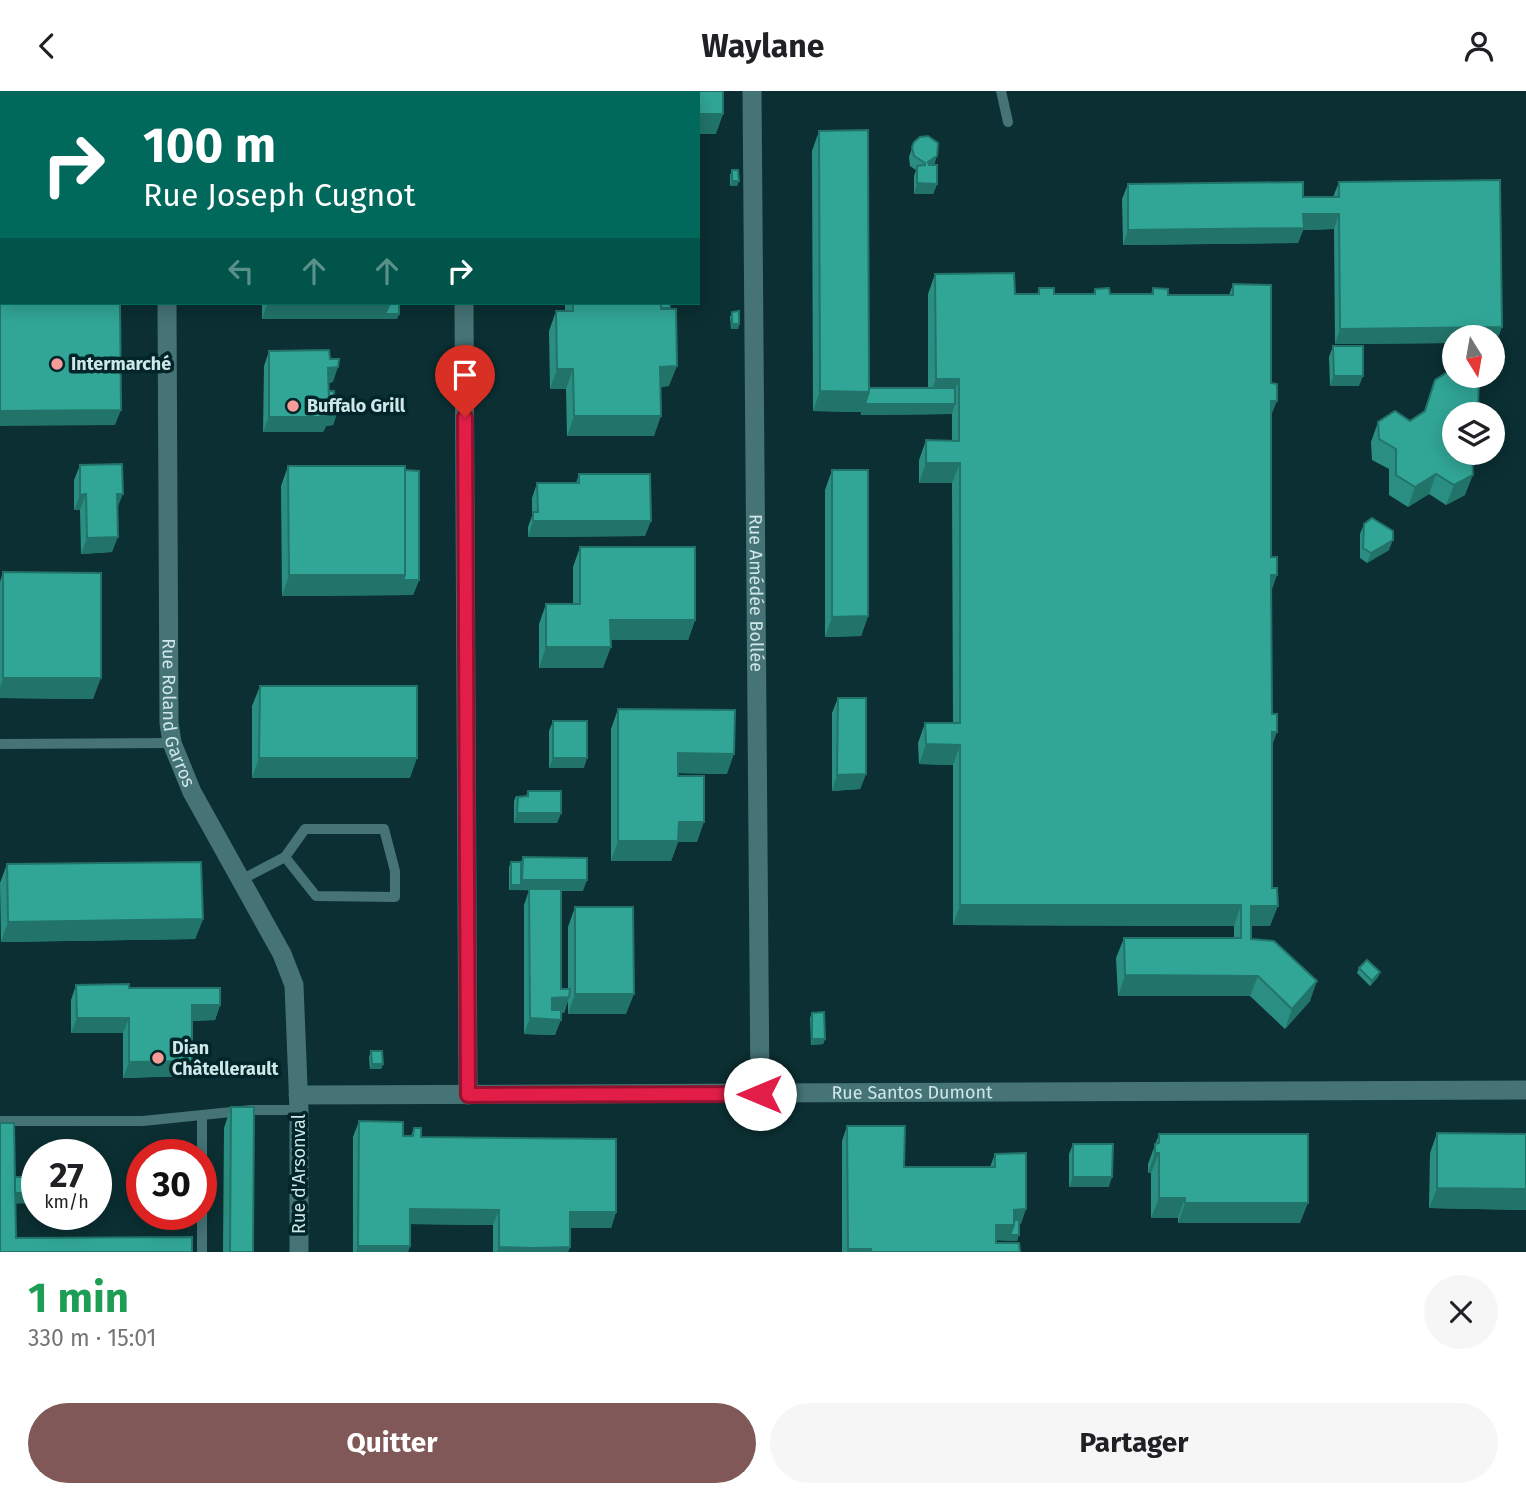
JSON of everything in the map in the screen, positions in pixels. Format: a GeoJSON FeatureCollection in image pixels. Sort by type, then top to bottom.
{"type":"FeatureCollection","features":[{"type":"Feature","properties":{"kind":"street","name":"Rue Amédée Bollée"},"geometry":{"type":"LineString","coordinates":[[752,91],[760,1094]]}},
{"type":"Feature","properties":{"kind":"street","name":"Rue Roland Garros"},"geometry":{"type":"LineString","coordinates":[[167,305],[169,696],[172,743],[192,792],[282,954],[293,985],[298,1103]]}},
{"type":"Feature","properties":{"kind":"street"},"geometry":{"type":"LineString","coordinates":[[464,305],[468,1095]]}},
{"type":"Feature","properties":{"kind":"street","name":"Rue Santos Dumont"},"geometry":{"type":"LineString","coordinates":[[298,1103],[468,1095],[1526,1090]]}},
{"type":"Feature","properties":{"kind":"street","name":"Rue d'Arsonval"},"geometry":{"type":"LineString","coordinates":[[298,1103],[299,1252]]}},
{"type":"Feature","properties":{"kind":"lane"},"geometry":{"type":"LineString","coordinates":[[1002,91],[1008,122]]}},
{"type":"Feature","properties":{"kind":"lane"},"geometry":{"type":"LineString","coordinates":[[0,744],[172,743]]}},
{"type":"Feature","properties":{"kind":"lane"},"geometry":{"type":"LineString","coordinates":[[242,880],[285,857],[305,829],[384,829],[395,871],[395,897],[316,896],[285,857]]}},
{"type":"Feature","properties":{"kind":"lane"},"geometry":{"type":"LineString","coordinates":[[0,1121],[143,1121],[298,1103]]}},
{"type":"Feature","properties":{"kind":"lane"},"geometry":{"type":"LineString","coordinates":[[201,1115],[202,1252]]}},
{"type":"Feature","properties":{"kind":"building"},"geometry":{"type":"Polygon","coordinates":[[[700,91],[723,91],[723,114],[700,114],[700,91]]]}},
{"type":"Feature","properties":{"kind":"building"},"geometry":{"type":"Polygon","coordinates":[[[868,130],[869,392],[820,391],[819,131],[868,130]]]}},
{"type":"Feature","properties":{"kind":"building"},"geometry":{"type":"Polygon","coordinates":[[[928,136],[938,143],[937,156],[928,162],[929,165],[937,165],[937,184],[917,183],[917,166],[925,163],[914,156],[912,147],[920,137],[928,136]]]}},
{"type":"Feature","properties":{"kind":"building"},"geometry":{"type":"Polygon","coordinates":[[[732,170],[738,170],[739,181],[732,181],[732,170]]]}},
{"type":"Feature","properties":{"kind":"building"},"geometry":{"type":"Polygon","coordinates":[[[1500,180],[1502,325],[1340,329],[1339,214],[1303,214],[1304,228],[1128,230],[1128,184],[1303,182],[1303,197],[1339,197],[1339,182],[1500,180]]]}},
{"type":"Feature","properties":{"kind":"building"},"geometry":{"type":"Polygon","coordinates":[[[1014,273],[1015,294],[1039,294],[1039,288],[1054,288],[1054,294],[1095,294],[1095,289],[1109,288],[1110,294],[1153,294],[1153,288],[1168,289],[1168,295],[1233,295],[1233,284],[1271,285],[1271,383],[1277,384],[1277,401],[1271,401],[1271,557],[1277,557],[1277,575],[1271,575],[1272,714],[1277,714],[1277,732],[1272,732],[1272,888],[1277,888],[1278,906],[1251,906],[1251,939],[1274,941],[1317,981],[1292,1009],[1258,976],[1125,975],[1124,938],[1241,938],[1241,905],[960,905],[960,745],[926,744],[925,723],[960,723],[960,463],[926,463],[926,440],[959,441],[959,379],[936,379],[935,274],[1014,273]]]}},
{"type":"Feature","properties":{"kind":"building","name":"Intermarché"},"geometry":{"type":"Polygon","coordinates":[[[0,305],[120,305],[121,410],[0,411],[0,305]]]}},
{"type":"Feature","properties":{"kind":"building"},"geometry":{"type":"Polygon","coordinates":[[[389,305],[399,305],[399,314],[385,314],[389,305]]]}},
{"type":"Feature","properties":{"kind":"building"},"geometry":{"type":"Polygon","coordinates":[[[573,305],[661,305],[661,309],[676,309],[677,366],[660,367],[661,416],[574,416],[573,369],[557,369],[556,311],[573,311],[573,305]]]}},
{"type":"Feature","properties":{"kind":"building"},"geometry":{"type":"Polygon","coordinates":[[[739,311],[739,324],[732,324],[732,312],[739,311]]]}},
{"type":"Feature","properties":{"kind":"building"},"geometry":{"type":"Polygon","coordinates":[[[1333,346],[1363,346],[1363,376],[1334,376],[1333,346]]]}},
{"type":"Feature","properties":{"kind":"building","name":"Buffalo Grill"},"geometry":{"type":"Polygon","coordinates":[[[329,350],[330,359],[339,359],[338,367],[328,368],[329,400],[338,399],[338,410],[328,411],[329,417],[269,417],[269,351],[329,350]]]}},
{"type":"Feature","properties":{"kind":"building"},"geometry":{"type":"Polygon","coordinates":[[[1442,376],[1442,389],[1479,389],[1478,402],[1442,402],[1442,465],[1472,465],[1473,475],[1454,485],[1436,474],[1415,487],[1396,475],[1396,449],[1379,439],[1378,422],[1395,411],[1410,421],[1425,411],[1435,380],[1442,376]]]}},
{"type":"Feature","properties":{"kind":"building"},"geometry":{"type":"Polygon","coordinates":[[[869,388],[955,388],[955,404],[865,404],[869,388]]]}},
{"type":"Feature","properties":{"kind":"building"},"geometry":{"type":"Polygon","coordinates":[[[329,391],[334,391],[334,399],[329,400],[329,391]]]}},
{"type":"Feature","properties":{"kind":"building"},"geometry":{"type":"Polygon","coordinates":[[[122,464],[123,494],[117,494],[118,537],[87,538],[86,494],[80,495],[80,465],[122,464]]]}},
{"type":"Feature","properties":{"kind":"building"},"geometry":{"type":"Polygon","coordinates":[[[288,466],[405,466],[405,575],[289,575],[288,466]]]}},
{"type":"Feature","properties":{"kind":"building"},"geometry":{"type":"Polygon","coordinates":[[[405,470],[419,471],[419,580],[403,580],[405,470]]]}},
{"type":"Feature","properties":{"kind":"building"},"geometry":{"type":"Polygon","coordinates":[[[832,470],[868,470],[868,616],[832,617],[832,470]]]}},
{"type":"Feature","properties":{"kind":"building"},"geometry":{"type":"Polygon","coordinates":[[[579,474],[650,474],[651,521],[533,521],[533,512],[538,512],[537,483],[579,483],[579,474]]]}},
{"type":"Feature","properties":{"kind":"building"},"geometry":{"type":"Polygon","coordinates":[[[1372,518],[1393,531],[1393,540],[1371,553],[1363,548],[1364,524],[1372,518]]]}},
{"type":"Feature","properties":{"kind":"building"},"geometry":{"type":"Polygon","coordinates":[[[580,547],[695,547],[695,620],[610,620],[611,647],[546,647],[546,604],[580,604],[580,547]]]}},
{"type":"Feature","properties":{"kind":"building"},"geometry":{"type":"Polygon","coordinates":[[[3,572],[101,573],[101,678],[3,678],[3,572]]]}},
{"type":"Feature","properties":{"kind":"building"},"geometry":{"type":"Polygon","coordinates":[[[260,686],[417,686],[417,758],[259,758],[260,686]]]}},
{"type":"Feature","properties":{"kind":"building"},"geometry":{"type":"Polygon","coordinates":[[[838,698],[866,698],[866,774],[837,775],[838,698]]]}},
{"type":"Feature","properties":{"kind":"building"},"geometry":{"type":"Polygon","coordinates":[[[618,709],[735,710],[734,754],[678,753],[678,776],[704,776],[704,822],[679,822],[678,841],[618,841],[618,709]]]}},
{"type":"Feature","properties":{"kind":"building"},"geometry":{"type":"Polygon","coordinates":[[[553,721],[587,721],[587,758],[553,758],[553,721]]]}},
{"type":"Feature","properties":{"kind":"building"},"geometry":{"type":"Polygon","coordinates":[[[528,791],[561,791],[561,813],[517,813],[518,797],[528,796],[528,791]]]}},
{"type":"Feature","properties":{"kind":"building"},"geometry":{"type":"Polygon","coordinates":[[[523,857],[587,858],[587,880],[522,880],[523,857]]]}},
{"type":"Feature","properties":{"kind":"building"},"geometry":{"type":"Polygon","coordinates":[[[201,862],[203,919],[8,922],[7,864],[201,862]]]}},
{"type":"Feature","properties":{"kind":"building"},"geometry":{"type":"Polygon","coordinates":[[[511,862],[521,862],[521,885],[511,885],[511,862]]]}},
{"type":"Feature","properties":{"kind":"building"},"geometry":{"type":"Polygon","coordinates":[[[529,889],[561,889],[561,989],[570,989],[569,997],[552,998],[552,1010],[561,1010],[561,1020],[530,1018],[529,889]]]}},
{"type":"Feature","properties":{"kind":"building"},"geometry":{"type":"Polygon","coordinates":[[[575,907],[633,907],[634,994],[575,994],[575,907]]]}},
{"type":"Feature","properties":{"kind":"building"},"geometry":{"type":"Polygon","coordinates":[[[1367,960],[1380,972],[1372,981],[1359,968],[1367,960]]]}},
{"type":"Feature","properties":{"kind":"building"},"geometry":{"type":"Polygon","coordinates":[[[129,984],[129,988],[220,988],[220,1005],[192,1005],[192,1061],[129,1062],[129,1018],[77,1018],[76,985],[129,984]]]}},
{"type":"Feature","properties":{"kind":"building"},"geometry":{"type":"Polygon","coordinates":[[[824,1012],[825,1039],[812,1039],[812,1013],[824,1012]]]}},
{"type":"Feature","properties":{"kind":"building"},"geometry":{"type":"Polygon","coordinates":[[[371,1051],[382,1051],[383,1064],[372,1064],[371,1051]]]}},
{"type":"Feature","properties":{"kind":"building"},"geometry":{"type":"Polygon","coordinates":[[[231,1107],[254,1107],[253,1252],[230,1252],[231,1107]]]}},
{"type":"Feature","properties":{"kind":"building"},"geometry":{"type":"Polygon","coordinates":[[[359,1121],[403,1122],[403,1136],[413,1136],[414,1128],[421,1128],[421,1137],[616,1139],[616,1212],[570,1212],[570,1247],[533,1248],[499,1247],[499,1210],[410,1209],[410,1246],[358,1246],[359,1121]]]}},
{"type":"Feature","properties":{"kind":"building"},"geometry":{"type":"Polygon","coordinates":[[[0,1123],[14,1123],[16,1238],[192,1237],[192,1252],[0,1252],[0,1123]]]}},
{"type":"Feature","properties":{"kind":"building"},"geometry":{"type":"Polygon","coordinates":[[[847,1126],[905,1126],[904,1167],[995,1167],[995,1154],[1026,1153],[1026,1209],[1014,1210],[1014,1225],[996,1225],[996,1243],[1019,1243],[1020,1252],[871,1252],[871,1249],[848,1249],[847,1126]]]}},
{"type":"Feature","properties":{"kind":"building"},"geometry":{"type":"Polygon","coordinates":[[[1437,1133],[1526,1134],[1526,1189],[1437,1188],[1437,1133]]]}},
{"type":"Feature","properties":{"kind":"building"},"geometry":{"type":"Polygon","coordinates":[[[1159,1134],[1308,1134],[1308,1203],[1185,1203],[1185,1198],[1159,1198],[1159,1153],[1155,1153],[1155,1144],[1159,1143],[1159,1134]]]}},
{"type":"Feature","properties":{"kind":"building"},"geometry":{"type":"Polygon","coordinates":[[[1073,1144],[1113,1144],[1112,1177],[1073,1177],[1073,1144]]]}},
{"type":"Feature","properties":{"kind":"building"},"geometry":{"type":"Polygon","coordinates":[[[15,1177],[21,1177],[21,1193],[15,1193],[15,1177]]]}},
{"type":"Feature","properties":{"kind":"building"},"geometry":{"type":"Polygon","coordinates":[[[1014,1220],[1019,1220],[1019,1235],[1010,1235],[1014,1220]]]}},
{"type":"Feature","properties":{"kind":"place","name":"Intermarché"},"geometry":{"type":"Point","coordinates":[57,364]}},
{"type":"Feature","properties":{"kind":"place","name":"Buffalo Grill"},"geometry":{"type":"Point","coordinates":[293,406]}},
{"type":"Feature","properties":{"kind":"place","name":"Dian Châtellerault"},"geometry":{"type":"Point","coordinates":[158,1058]}},
{"type":"Feature","properties":{"kind":"route"},"geometry":{"type":"LineString","coordinates":[[465,417],[468,1095],[760,1094]]}}]}
